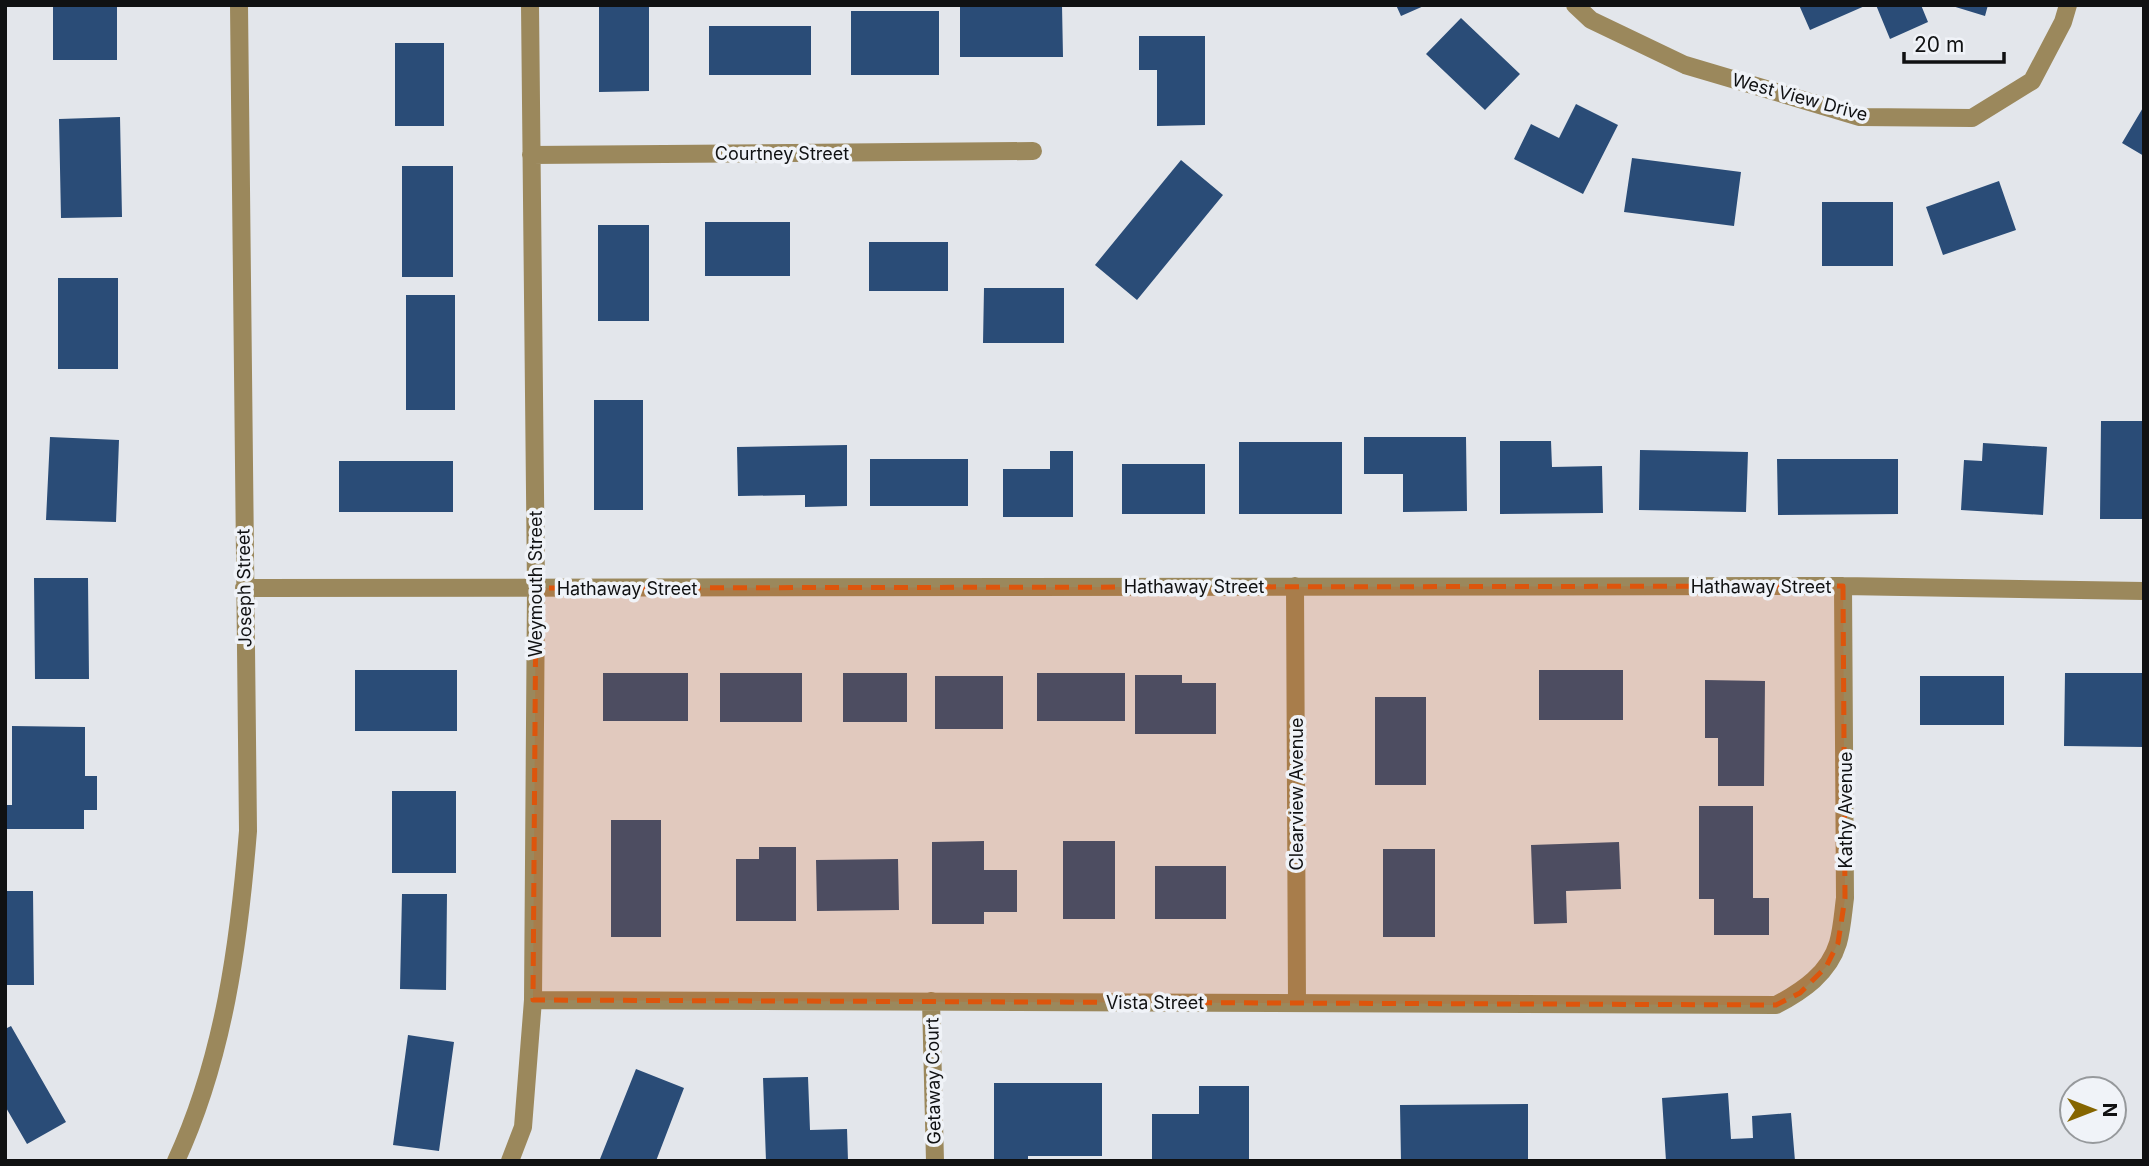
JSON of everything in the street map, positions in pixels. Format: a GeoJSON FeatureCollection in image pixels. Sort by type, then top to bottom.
{"type":"FeatureCollection","features":[{"type":"Feature","properties":{"kind":"street","name":"Joseph Street"},"geometry":{"type":"LineString","coordinates":[[177,1161],[207,1080],[226,1007],[242,903],[248,831],[239,5]]}},
{"type":"Feature","properties":{"kind":"street","name":"Weymouth Street"},"geometry":{"type":"LineString","coordinates":[[510,1161],[523,1127],[533,1000],[536,588],[530,5]]}},
{"type":"Feature","properties":{"kind":"street","name":"West View Drive"},"geometry":{"type":"LineString","coordinates":[[1575,5],[1591,20],[1685,65],[1860,117],[1972,118],[2032,81],[2063,22],[2068,5]]}},
{"type":"Feature","properties":{"kind":"street","name":"Courtney Street"},"geometry":{"type":"LineString","coordinates":[[531,155],[1033,151]]}},
{"type":"Feature","properties":{"kind":"street","name":"Clearview Avenue"},"geometry":{"type":"LineString","coordinates":[[1295,586],[1297,1003]]}},
{"type":"Feature","properties":{"kind":"street","name":"Hathaway Street"},"geometry":{"type":"LineString","coordinates":[[244,588],[1843,586],[2144,591]]}},
{"type":"Feature","properties":{"kind":"street","name":"Kathy Avenue"},"geometry":{"type":"LineString","coordinates":[[1776,1004],[1800,993],[1826,967],[1838,943],[1845,898],[1843,586]]}},
{"type":"Feature","properties":{"kind":"street","name":"Vista Street"},"geometry":{"type":"LineString","coordinates":[[533,1000],[1776,1004]]}},
{"type":"Feature","properties":{"kind":"street","name":"Getaway Court"},"geometry":{"type":"LineString","coordinates":[[931,1002],[935,1161]]}},
{"type":"Feature","properties":{"kind":"highlighted area"},"geometry":{"type":"Polygon","coordinates":[[[1843,586],[1845,898],[1838,943],[1826,967],[1800,993],[1776,1005],[533,1000],[536,588],[1843,586]]]}},
{"type":"Feature","properties":{"kind":"building"},"geometry":{"type":"Polygon","coordinates":[[[53,5],[117,5],[117,60],[53,60],[53,5]]]}},
{"type":"Feature","properties":{"kind":"building"},"geometry":{"type":"Polygon","coordinates":[[[599,5],[649,5],[649,91],[599,92],[599,5]]]}},
{"type":"Feature","properties":{"kind":"building"},"geometry":{"type":"Polygon","coordinates":[[[960,5],[1062,5],[1063,57],[960,57],[960,5]]]}},
{"type":"Feature","properties":{"kind":"building"},"geometry":{"type":"Polygon","coordinates":[[[1396,5],[1426,5],[1401,16],[1396,5]]]}},
{"type":"Feature","properties":{"kind":"building"},"geometry":{"type":"Polygon","coordinates":[[[1799,5],[1867,5],[1810,30],[1799,5]]]}},
{"type":"Feature","properties":{"kind":"building"},"geometry":{"type":"Polygon","coordinates":[[[1876,5],[1921,5],[1928,22],[1890,39],[1876,5]]]}},
{"type":"Feature","properties":{"kind":"building"},"geometry":{"type":"Polygon","coordinates":[[[1949,5],[1988,5],[1985,16],[1949,5]]]}},
{"type":"Feature","properties":{"kind":"building"},"geometry":{"type":"Polygon","coordinates":[[[851,11],[939,11],[939,75],[851,75],[851,11]]]}},
{"type":"Feature","properties":{"kind":"building"},"geometry":{"type":"Polygon","coordinates":[[[1461,18],[1520,74],[1485,110],[1426,54],[1461,18]]]}},
{"type":"Feature","properties":{"kind":"building"},"geometry":{"type":"Polygon","coordinates":[[[709,26],[811,26],[811,75],[709,75],[709,26]]]}},
{"type":"Feature","properties":{"kind":"building"},"geometry":{"type":"Polygon","coordinates":[[[1139,36],[1205,36],[1205,125],[1157,126],[1157,70],[1139,70],[1139,36]]]}},
{"type":"Feature","properties":{"kind":"building"},"geometry":{"type":"Polygon","coordinates":[[[395,43],[444,43],[444,126],[395,126],[395,43]]]}},
{"type":"Feature","properties":{"kind":"building"},"geometry":{"type":"Polygon","coordinates":[[[1576,104],[1618,125],[1583,194],[1514,159],[1531,124],[1559,138],[1576,104]]]}},
{"type":"Feature","properties":{"kind":"building"},"geometry":{"type":"Polygon","coordinates":[[[2144,106],[2144,156],[2122,143],[2144,106]]]}},
{"type":"Feature","properties":{"kind":"building"},"geometry":{"type":"Polygon","coordinates":[[[120,117],[122,217],[61,218],[59,119],[120,117]]]}},
{"type":"Feature","properties":{"kind":"building"},"geometry":{"type":"Polygon","coordinates":[[[1632,158],[1741,172],[1734,226],[1624,212],[1632,158]]]}},
{"type":"Feature","properties":{"kind":"building"},"geometry":{"type":"Polygon","coordinates":[[[1181,160],[1223,195],[1137,300],[1095,265],[1181,160]]]}},
{"type":"Feature","properties":{"kind":"building"},"geometry":{"type":"Polygon","coordinates":[[[402,166],[453,166],[453,277],[402,277],[402,166]]]}},
{"type":"Feature","properties":{"kind":"building"},"geometry":{"type":"Polygon","coordinates":[[[1999,181],[2016,230],[1943,255],[1926,207],[1999,181]]]}},
{"type":"Feature","properties":{"kind":"building"},"geometry":{"type":"Polygon","coordinates":[[[1822,202],[1893,202],[1893,266],[1822,266],[1822,202]]]}},
{"type":"Feature","properties":{"kind":"building"},"geometry":{"type":"Polygon","coordinates":[[[705,222],[790,222],[790,276],[705,276],[705,222]]]}},
{"type":"Feature","properties":{"kind":"building"},"geometry":{"type":"Polygon","coordinates":[[[598,225],[649,225],[649,321],[598,321],[598,225]]]}},
{"type":"Feature","properties":{"kind":"building"},"geometry":{"type":"Polygon","coordinates":[[[869,242],[948,242],[948,291],[869,291],[869,242]]]}},
{"type":"Feature","properties":{"kind":"building"},"geometry":{"type":"Polygon","coordinates":[[[58,278],[118,278],[118,369],[58,369],[58,278]]]}},
{"type":"Feature","properties":{"kind":"building"},"geometry":{"type":"Polygon","coordinates":[[[984,288],[1064,288],[1064,343],[983,343],[984,288]]]}},
{"type":"Feature","properties":{"kind":"building"},"geometry":{"type":"Polygon","coordinates":[[[406,295],[455,295],[455,410],[406,410],[406,295]]]}},
{"type":"Feature","properties":{"kind":"building"},"geometry":{"type":"Polygon","coordinates":[[[594,400],[643,400],[643,510],[594,510],[594,400]]]}},
{"type":"Feature","properties":{"kind":"building"},"geometry":{"type":"Polygon","coordinates":[[[2101,421],[2144,421],[2144,519],[2100,519],[2101,421]]]}},
{"type":"Feature","properties":{"kind":"building"},"geometry":{"type":"Polygon","coordinates":[[[50,437],[119,440],[116,522],[46,520],[50,437]]]}},
{"type":"Feature","properties":{"kind":"building"},"geometry":{"type":"Polygon","coordinates":[[[1364,437],[1466,437],[1467,511],[1403,512],[1403,474],[1364,474],[1364,437]]]}},
{"type":"Feature","properties":{"kind":"building"},"geometry":{"type":"Polygon","coordinates":[[[1500,441],[1551,441],[1552,467],[1602,466],[1603,513],[1500,514],[1500,441]]]}},
{"type":"Feature","properties":{"kind":"building"},"geometry":{"type":"Polygon","coordinates":[[[1239,442],[1342,442],[1342,514],[1239,514],[1239,442]]]}},
{"type":"Feature","properties":{"kind":"building"},"geometry":{"type":"Polygon","coordinates":[[[1983,443],[2047,447],[2043,515],[1961,510],[1964,460],[1982,461],[1983,443]]]}},
{"type":"Feature","properties":{"kind":"building"},"geometry":{"type":"Polygon","coordinates":[[[847,445],[847,506],[805,507],[805,495],[738,496],[737,447],[847,445]]]}},
{"type":"Feature","properties":{"kind":"building"},"geometry":{"type":"Polygon","coordinates":[[[1640,450],[1748,452],[1746,512],[1639,510],[1640,450]]]}},
{"type":"Feature","properties":{"kind":"building"},"geometry":{"type":"Polygon","coordinates":[[[1050,451],[1073,451],[1073,517],[1003,517],[1003,469],[1050,469],[1050,451]]]}},
{"type":"Feature","properties":{"kind":"building"},"geometry":{"type":"Polygon","coordinates":[[[870,459],[968,459],[968,506],[870,506],[870,459]]]}},
{"type":"Feature","properties":{"kind":"building"},"geometry":{"type":"Polygon","coordinates":[[[1777,459],[1898,459],[1898,514],[1778,515],[1777,459]]]}},
{"type":"Feature","properties":{"kind":"building"},"geometry":{"type":"Polygon","coordinates":[[[339,461],[453,461],[453,512],[339,512],[339,461]]]}},
{"type":"Feature","properties":{"kind":"building"},"geometry":{"type":"Polygon","coordinates":[[[1122,464],[1205,464],[1205,514],[1122,514],[1122,464]]]}},
{"type":"Feature","properties":{"kind":"building"},"geometry":{"type":"Polygon","coordinates":[[[34,578],[88,578],[89,679],[35,679],[34,578]]]}},
{"type":"Feature","properties":{"kind":"building"},"geometry":{"type":"Polygon","coordinates":[[[355,670],[457,670],[457,731],[355,731],[355,670]]]}},
{"type":"Feature","properties":{"kind":"building"},"geometry":{"type":"Polygon","coordinates":[[[1539,670],[1623,670],[1623,720],[1539,720],[1539,670]]]}},
{"type":"Feature","properties":{"kind":"building"},"geometry":{"type":"Polygon","coordinates":[[[603,673],[688,673],[688,721],[603,721],[603,673]]]}},
{"type":"Feature","properties":{"kind":"building"},"geometry":{"type":"Polygon","coordinates":[[[720,673],[802,673],[802,722],[720,722],[720,673]]]}},
{"type":"Feature","properties":{"kind":"building"},"geometry":{"type":"Polygon","coordinates":[[[843,673],[907,673],[907,722],[843,722],[843,673]]]}},
{"type":"Feature","properties":{"kind":"building"},"geometry":{"type":"Polygon","coordinates":[[[1037,673],[1125,673],[1125,721],[1037,721],[1037,673]]]}},
{"type":"Feature","properties":{"kind":"building"},"geometry":{"type":"Polygon","coordinates":[[[2065,673],[2144,673],[2144,747],[2064,746],[2065,673]]]}},
{"type":"Feature","properties":{"kind":"building"},"geometry":{"type":"Polygon","coordinates":[[[1135,675],[1182,675],[1182,683],[1216,683],[1216,734],[1135,734],[1135,675]]]}},
{"type":"Feature","properties":{"kind":"building"},"geometry":{"type":"Polygon","coordinates":[[[935,676],[1003,676],[1003,729],[935,729],[935,676]]]}},
{"type":"Feature","properties":{"kind":"building"},"geometry":{"type":"Polygon","coordinates":[[[1920,676],[2004,676],[2004,725],[1920,725],[1920,676]]]}},
{"type":"Feature","properties":{"kind":"building"},"geometry":{"type":"Polygon","coordinates":[[[1705,680],[1765,681],[1764,786],[1718,786],[1718,738],[1705,738],[1705,680]]]}},
{"type":"Feature","properties":{"kind":"building"},"geometry":{"type":"Polygon","coordinates":[[[1375,697],[1426,697],[1426,785],[1375,785],[1375,697]]]}},
{"type":"Feature","properties":{"kind":"building"},"geometry":{"type":"Polygon","coordinates":[[[12,726],[85,727],[85,776],[97,776],[97,810],[84,810],[84,829],[5,829],[5,805],[12,805],[12,726]]]}},
{"type":"Feature","properties":{"kind":"building"},"geometry":{"type":"Polygon","coordinates":[[[392,791],[456,791],[456,873],[392,873],[392,791]]]}},
{"type":"Feature","properties":{"kind":"building"},"geometry":{"type":"Polygon","coordinates":[[[1699,806],[1753,806],[1753,898],[1769,898],[1769,935],[1714,935],[1714,899],[1699,899],[1699,806]]]}},
{"type":"Feature","properties":{"kind":"building"},"geometry":{"type":"Polygon","coordinates":[[[611,820],[661,820],[661,937],[611,937],[611,820]]]}},
{"type":"Feature","properties":{"kind":"building"},"geometry":{"type":"Polygon","coordinates":[[[984,841],[984,870],[1017,870],[1017,912],[984,912],[984,924],[932,924],[932,842],[984,841]]]}},
{"type":"Feature","properties":{"kind":"building"},"geometry":{"type":"Polygon","coordinates":[[[1063,841],[1115,841],[1115,919],[1063,919],[1063,841]]]}},
{"type":"Feature","properties":{"kind":"building"},"geometry":{"type":"Polygon","coordinates":[[[1619,842],[1621,889],[1566,891],[1567,923],[1534,924],[1531,845],[1619,842]]]}},
{"type":"Feature","properties":{"kind":"building"},"geometry":{"type":"Polygon","coordinates":[[[759,847],[796,847],[796,921],[736,921],[736,859],[759,859],[759,847]]]}},
{"type":"Feature","properties":{"kind":"building"},"geometry":{"type":"Polygon","coordinates":[[[1383,849],[1435,849],[1435,937],[1383,937],[1383,849]]]}},
{"type":"Feature","properties":{"kind":"building"},"geometry":{"type":"Polygon","coordinates":[[[898,859],[899,910],[817,911],[816,860],[898,859]]]}},
{"type":"Feature","properties":{"kind":"building"},"geometry":{"type":"Polygon","coordinates":[[[1155,866],[1226,866],[1226,919],[1155,919],[1155,866]]]}},
{"type":"Feature","properties":{"kind":"building"},"geometry":{"type":"Polygon","coordinates":[[[5,891],[33,891],[34,985],[5,985],[5,891]]]}},
{"type":"Feature","properties":{"kind":"building"},"geometry":{"type":"Polygon","coordinates":[[[402,894],[447,894],[446,990],[400,989],[402,894]]]}},
{"type":"Feature","properties":{"kind":"building"},"geometry":{"type":"Polygon","coordinates":[[[11,1026],[66,1122],[27,1144],[5,1106],[5,1029],[11,1026]]]}},
{"type":"Feature","properties":{"kind":"building"},"geometry":{"type":"Polygon","coordinates":[[[408,1035],[454,1042],[439,1151],[393,1145],[408,1035]]]}},
{"type":"Feature","properties":{"kind":"building"},"geometry":{"type":"Polygon","coordinates":[[[636,1069],[684,1088],[656,1161],[605,1161],[600,1159],[636,1069]]]}},
{"type":"Feature","properties":{"kind":"building"},"geometry":{"type":"Polygon","coordinates":[[[808,1077],[810,1130],[847,1129],[848,1161],[766,1161],[763,1078],[808,1077]]]}},
{"type":"Feature","properties":{"kind":"building"},"geometry":{"type":"Polygon","coordinates":[[[994,1083],[1102,1083],[1102,1156],[1028,1156],[1028,1161],[994,1161],[994,1083]]]}},
{"type":"Feature","properties":{"kind":"building"},"geometry":{"type":"Polygon","coordinates":[[[1199,1086],[1249,1086],[1249,1161],[1152,1161],[1152,1114],[1199,1114],[1199,1086]]]}},
{"type":"Feature","properties":{"kind":"building"},"geometry":{"type":"Polygon","coordinates":[[[1728,1093],[1731,1139],[1753,1138],[1752,1116],[1791,1113],[1795,1161],[1666,1161],[1662,1098],[1728,1093]]]}},
{"type":"Feature","properties":{"kind":"building"},"geometry":{"type":"Polygon","coordinates":[[[1528,1104],[1528,1161],[1401,1161],[1400,1105],[1528,1104]]]}}]}
